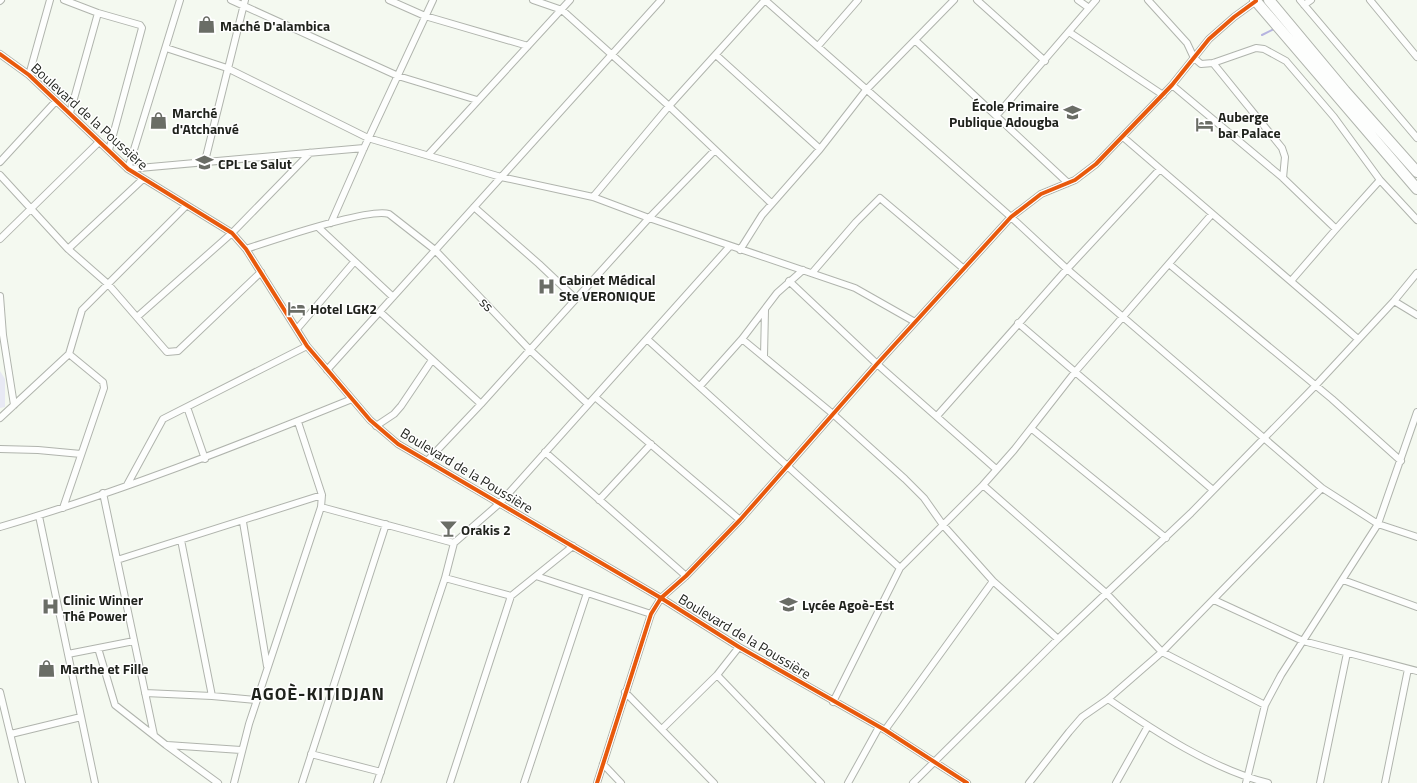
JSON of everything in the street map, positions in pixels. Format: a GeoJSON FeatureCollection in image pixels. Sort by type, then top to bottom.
{"type":"FeatureCollection","features":[{"type":"Feature","properties":{"kind":"main road"},"geometry":{"type":"LineString","coordinates":[[1269,0],[1344,91],[1417,172]]}},
{"type":"Feature","properties":{"kind":"main road"},"geometry":{"type":"LineString","coordinates":[[1255,1],[1417,189]]}},
{"type":"Feature","properties":{"kind":"street"},"geometry":{"type":"LineString","coordinates":[[29,75],[50,0]]}},
{"type":"Feature","properties":{"kind":"street"},"geometry":{"type":"LineString","coordinates":[[64,0],[98,13],[140,25],[142,28],[109,150]]}},
{"type":"Feature","properties":{"kind":"street"},"geometry":{"type":"LineString","coordinates":[[180,0],[128,169],[364,148]]}},
{"type":"Feature","properties":{"kind":"street"},"geometry":{"type":"LineString","coordinates":[[232,0],[244,3],[398,76],[477,100]]}},
{"type":"Feature","properties":{"kind":"street"},"geometry":{"type":"LineString","coordinates":[[389,0],[425,16],[528,46]]}},
{"type":"Feature","properties":{"kind":"street"},"geometry":{"type":"LineString","coordinates":[[246,249],[331,223],[368,138],[433,0]]}},
{"type":"Feature","properties":{"kind":"street"},"geometry":{"type":"LineString","coordinates":[[533,0],[562,10],[669,106],[771,203]]}},
{"type":"Feature","properties":{"kind":"street"},"geometry":{"type":"LineString","coordinates":[[327,370],[661,0]]}},
{"type":"Feature","properties":{"kind":"street"},"geometry":{"type":"LineString","coordinates":[[593,197],[669,106],[765,0],[1011,217],[1067,269],[1322,488],[1378,524],[1417,537]]}},
{"type":"Feature","properties":{"kind":"street"},"geometry":{"type":"LineString","coordinates":[[818,46],[858,0]]}},
{"type":"Feature","properties":{"kind":"street"},"geometry":{"type":"LineString","coordinates":[[740,250],[771,203],[820,149],[866,90],[916,41],[954,0]]}},
{"type":"Feature","properties":{"kind":"street"},"geometry":{"type":"LineString","coordinates":[[977,0],[1045,61]]}},
{"type":"Feature","properties":{"kind":"street"},"geometry":{"type":"LineString","coordinates":[[1078,0],[1089,8]]}},
{"type":"Feature","properties":{"kind":"street"},"geometry":{"type":"LineString","coordinates":[[997,115],[1096,0]]}},
{"type":"Feature","properties":{"kind":"street"},"geometry":{"type":"LineString","coordinates":[[1148,0],[1187,43],[1194,58],[1202,64],[1213,63],[1256,48],[1264,49],[1286,61],[1334,117],[1380,180],[1417,220]]}},
{"type":"Feature","properties":{"kind":"street"},"geometry":{"type":"LineString","coordinates":[[1311,0],[1302,2],[1417,138]]}},
{"type":"Feature","properties":{"kind":"street"},"geometry":{"type":"LineString","coordinates":[[1370,0],[1417,57]]}},
{"type":"Feature","properties":{"kind":"street"},"geometry":{"type":"LineString","coordinates":[[428,156],[477,100],[569,1]]}},
{"type":"Feature","properties":{"kind":"street"},"geometry":{"type":"LineString","coordinates":[[597,783],[651,614],[662,598],[686,576],[740,520],[877,364],[1011,217],[1041,194],[1068,183],[1091,169],[1123,138],[1172,85],[1221,28],[1255,1]]}},
{"type":"Feature","properties":{"kind":"street"},"geometry":{"type":"LineString","coordinates":[[205,161],[244,3]]}},
{"type":"Feature","properties":{"kind":"street"},"geometry":{"type":"LineString","coordinates":[[70,114],[98,13]]}},
{"type":"Feature","properties":{"kind":"street"},"geometry":{"type":"LineString","coordinates":[[1069,32],[1163,94]]}},
{"type":"Feature","properties":{"kind":"street"},"geometry":{"type":"LineString","coordinates":[[916,41],[997,115],[1068,183]]}},
{"type":"Feature","properties":{"kind":"street"},"geometry":{"type":"LineString","coordinates":[[166,48],[227,68],[368,138],[501,177],[593,197],[740,250],[812,273],[865,293],[915,322]]}},
{"type":"Feature","properties":{"kind":"street","name":"Boulevard de la Poussière"},"geometry":{"type":"LineString","coordinates":[[0,54],[29,75],[128,169],[232,233],[246,249],[307,346],[376,426],[398,444],[500,502],[662,598],[739,647],[833,702],[885,730],[934,760],[964,782]]}},
{"type":"Feature","properties":{"kind":"street"},"geometry":{"type":"LineString","coordinates":[[716,55],[820,149]]}},
{"type":"Feature","properties":{"kind":"street"},"geometry":{"type":"LineString","coordinates":[[1213,63],[1282,148],[1285,157],[1283,178]]}},
{"type":"Feature","properties":{"kind":"street"},"geometry":{"type":"LineString","coordinates":[[1172,85],[1283,178],[1336,229]]}},
{"type":"Feature","properties":{"kind":"street"},"geometry":{"type":"LineString","coordinates":[[0,162],[56,101]]}},
{"type":"Feature","properties":{"kind":"street"},"geometry":{"type":"LineString","coordinates":[[1123,138],[1358,339]]}},
{"type":"Feature","properties":{"kind":"street"},"geometry":{"type":"LineString","coordinates":[[0,239],[99,142]]}},
{"type":"Feature","properties":{"kind":"street"},"geometry":{"type":"LineString","coordinates":[[427,461],[481,404],[649,218],[715,150]]}},
{"type":"Feature","properties":{"kind":"street"},"geometry":{"type":"LineString","coordinates":[[137,317],[232,233],[310,153]]}},
{"type":"Feature","properties":{"kind":"street"},"geometry":{"type":"LineString","coordinates":[[936,416],[1018,323],[1160,169]]}},
{"type":"Feature","properties":{"kind":"street"},"geometry":{"type":"LineString","coordinates":[[0,175],[68,248],[108,284],[167,352],[178,351],[261,272]]}},
{"type":"Feature","properties":{"kind":"street"},"geometry":{"type":"LineString","coordinates":[[68,248],[143,179]]}},
{"type":"Feature","properties":{"kind":"street"},"geometry":{"type":"LineString","coordinates":[[1291,281],[1380,180]]}},
{"type":"Feature","properties":{"kind":"street"},"geometry":{"type":"LineString","coordinates":[[812,273],[856,222],[880,198],[964,269]]}},
{"type":"Feature","properties":{"kind":"street"},"geometry":{"type":"LineString","coordinates":[[0,418],[69,354],[79,313],[186,206]]}},
{"type":"Feature","properties":{"kind":"street"},"geometry":{"type":"LineString","coordinates":[[474,207],[539,264],[576,299]]}},
{"type":"Feature","properties":{"kind":"street","name":"ss"},"geometry":{"type":"LineString","coordinates":[[331,223],[380,212],[388,214],[435,250],[530,350],[588,404]]}},
{"type":"Feature","properties":{"kind":"street"},"geometry":{"type":"LineString","coordinates":[[833,702],[900,568],[983,485],[1032,429],[1075,372],[1212,214]]}},
{"type":"Feature","properties":{"kind":"street"},"geometry":{"type":"LineString","coordinates":[[318,227],[393,297]]}},
{"type":"Feature","properties":{"kind":"street"},"geometry":{"type":"LineString","coordinates":[[377,783],[445,578],[454,543],[500,502],[730,246]]}},
{"type":"Feature","properties":{"kind":"street"},"geometry":{"type":"LineString","coordinates":[[296,329],[354,262]]}},
{"type":"Feature","properties":{"kind":"street"},"geometry":{"type":"LineString","coordinates":[[1169,264],[1316,385],[1401,461]]}},
{"type":"Feature","properties":{"kind":"street"},"geometry":{"type":"LineString","coordinates":[[700,386],[742,339],[776,293],[803,270]]}},
{"type":"Feature","properties":{"kind":"street"},"geometry":{"type":"LineString","coordinates":[[913,783],[934,760],[1058,639],[1166,538],[1262,438],[1316,385],[1394,301],[1417,273]]}},
{"type":"Feature","properties":{"kind":"street"},"geometry":{"type":"LineString","coordinates":[[789,281],[877,364],[996,469]]}},
{"type":"Feature","properties":{"kind":"street"},"geometry":{"type":"LineString","coordinates":[[0,296],[3,335],[14,405]]}},
{"type":"Feature","properties":{"kind":"street"},"geometry":{"type":"LineString","coordinates":[[1394,301],[1417,315]]}},
{"type":"Feature","properties":{"kind":"street"},"geometry":{"type":"LineString","coordinates":[[764,356],[765,308]]}},
{"type":"Feature","properties":{"kind":"street"},"geometry":{"type":"LineString","coordinates":[[380,312],[481,404]]}},
{"type":"Feature","properties":{"kind":"street"},"geometry":{"type":"LineString","coordinates":[[1018,323],[1213,490]]}},
{"type":"Feature","properties":{"kind":"street"},"geometry":{"type":"LineString","coordinates":[[647,338],[900,568]]}},
{"type":"Feature","properties":{"kind":"street"},"geometry":{"type":"LineString","coordinates":[[742,339],[833,414],[905,479],[924,498],[943,525],[993,581],[1058,639]]}},
{"type":"Feature","properties":{"kind":"street"},"geometry":{"type":"LineString","coordinates":[[127,485],[161,422],[187,407],[307,346]]}},
{"type":"Feature","properties":{"kind":"street"},"geometry":{"type":"LineString","coordinates":[[63,508],[104,385],[69,354]]}},
{"type":"Feature","properties":{"kind":"street"},"geometry":{"type":"LineString","coordinates":[[376,426],[394,414],[401,406],[432,360]]}},
{"type":"Feature","properties":{"kind":"street"},"geometry":{"type":"LineString","coordinates":[[595,397],[740,520]]}},
{"type":"Feature","properties":{"kind":"street"},"geometry":{"type":"LineString","coordinates":[[0,528],[205,459],[352,400]]}},
{"type":"Feature","properties":{"kind":"street"},"geometry":{"type":"LineString","coordinates":[[187,407],[205,459]]}},
{"type":"Feature","properties":{"kind":"street"},"geometry":{"type":"LineString","coordinates":[[1246,780],[1265,705],[1303,641],[1378,524],[1417,412]]}},
{"type":"Feature","properties":{"kind":"street"},"geometry":{"type":"LineString","coordinates":[[234,783],[241,750],[256,700],[321,508],[322,495],[298,422]]}},
{"type":"Feature","properties":{"kind":"street"},"geometry":{"type":"LineString","coordinates":[[1032,429],[1166,538]]}},
{"type":"Feature","properties":{"kind":"street"},"geometry":{"type":"LineString","coordinates":[[600,500],[651,444]]}},
{"type":"Feature","properties":{"kind":"street"},"geometry":{"type":"LineString","coordinates":[[0,449],[38,450],[81,454]]}},
{"type":"Feature","properties":{"kind":"street"},"geometry":{"type":"LineString","coordinates":[[545,452],[686,576]]}},
{"type":"Feature","properties":{"kind":"street"},"geometry":{"type":"LineString","coordinates":[[983,485],[1106,593],[1162,652],[1265,705]]}},
{"type":"Feature","properties":{"kind":"street"},"geometry":{"type":"LineString","coordinates":[[1029,783],[1069,732],[1091,710],[1108,699],[1162,652],[1322,488]]}},
{"type":"Feature","properties":{"kind":"street"},"geometry":{"type":"LineString","coordinates":[[103,493],[154,735]]}},
{"type":"Feature","properties":{"kind":"street"},"geometry":{"type":"LineString","coordinates":[[117,560],[243,522],[322,495]]}},
{"type":"Feature","properties":{"kind":"street"},"geometry":{"type":"LineString","coordinates":[[321,508],[454,543]]}},
{"type":"Feature","properties":{"kind":"street"},"geometry":{"type":"LineString","coordinates":[[39,516],[95,783]]}},
{"type":"Feature","properties":{"kind":"street"},"geometry":{"type":"LineString","coordinates":[[243,522],[267,669]]}},
{"type":"Feature","properties":{"kind":"street"},"geometry":{"type":"LineString","coordinates":[[302,783],[386,524]]}},
{"type":"Feature","properties":{"kind":"street"},"geometry":{"type":"LineString","coordinates":[[181,540],[212,696]]}},
{"type":"Feature","properties":{"kind":"street"},"geometry":{"type":"LineString","coordinates":[[450,783],[511,596],[573,546]]}},
{"type":"Feature","properties":{"kind":"street"},"geometry":{"type":"LineString","coordinates":[[536,576],[651,614]]}},
{"type":"Feature","properties":{"kind":"street"},"geometry":{"type":"LineString","coordinates":[[445,578],[511,596]]}},
{"type":"Feature","properties":{"kind":"street"},"geometry":{"type":"LineString","coordinates":[[1343,580],[1417,607]]}},
{"type":"Feature","properties":{"kind":"street"},"geometry":{"type":"LineString","coordinates":[[885,730],[993,581]]}},
{"type":"Feature","properties":{"kind":"street"},"geometry":{"type":"LineString","coordinates":[[524,783],[587,593]]}},
{"type":"Feature","properties":{"kind":"street"},"geometry":{"type":"LineString","coordinates":[[1214,600],[1303,641],[1347,654],[1417,671]]}},
{"type":"Feature","properties":{"kind":"street"},"geometry":{"type":"LineString","coordinates":[[68,654],[134,641]]}},
{"type":"Feature","properties":{"kind":"street"},"geometry":{"type":"LineString","coordinates":[[662,729],[717,675],[739,647]]}},
{"type":"Feature","properties":{"kind":"street"},"geometry":{"type":"LineString","coordinates":[[98,648],[115,705],[218,783]]}},
{"type":"Feature","properties":{"kind":"street"},"geometry":{"type":"LineString","coordinates":[[1320,783],[1347,654]]}},
{"type":"Feature","properties":{"kind":"street"},"geometry":{"type":"LineString","coordinates":[[1385,783],[1408,669]]}},
{"type":"Feature","properties":{"kind":"street"},"geometry":{"type":"LineString","coordinates":[[717,675],[816,782]]}},
{"type":"Feature","properties":{"kind":"street"},"geometry":{"type":"LineString","coordinates":[[0,692],[22,783]]}},
{"type":"Feature","properties":{"kind":"street"},"geometry":{"type":"LineString","coordinates":[[625,692],[714,783]]}},
{"type":"Feature","properties":{"kind":"street"},"geometry":{"type":"LineString","coordinates":[[145,693],[212,696],[256,700]]}},
{"type":"Feature","properties":{"kind":"street"},"geometry":{"type":"LineString","coordinates":[[1108,699],[1148,726],[1246,780],[1268,783]]}},
{"type":"Feature","properties":{"kind":"street"},"geometry":{"type":"LineString","coordinates":[[11,734],[81,717]]}},
{"type":"Feature","properties":{"kind":"street"},"geometry":{"type":"LineString","coordinates":[[1116,783],[1148,726]]}},
{"type":"Feature","properties":{"kind":"street"},"geometry":{"type":"LineString","coordinates":[[848,783],[879,727]]}},
{"type":"Feature","properties":{"kind":"street"},"geometry":{"type":"LineString","coordinates":[[166,745],[241,750]]}},
{"type":"Feature","properties":{"kind":"street"},"geometry":{"type":"LineString","coordinates":[[311,754],[381,772]]}},
{"type":"Feature","properties":{"kind":"street"},"geometry":{"type":"LineString","coordinates":[[603,764],[621,783]]}},
{"type":"Feature","properties":{"kind":"shaded area"},"geometry":{"type":"Polygon","coordinates":[[[0,371],[5,379],[5,407],[0,408],[0,371]]]}},
{"type":"Feature","properties":{"kind":"waterway"},"geometry":{"type":"LineString","coordinates":[[1262,35],[1274,29]]}},
{"type":"Feature","properties":{"kind":"cycle path"},"geometry":{"type":"LineString","coordinates":[[597,783],[651,614],[661,598],[686,576],[740,520],[877,364],[1011,217],[1041,194],[1075,180],[1096,164],[1172,85],[1209,39],[1234,17],[1256,1]]}},
{"type":"Feature","properties":{"kind":"cycle path"},"geometry":{"type":"LineString","coordinates":[[0,54],[29,75],[128,169],[232,233],[246,249],[307,346],[370,420],[398,444],[661,598],[739,647],[885,730],[967,783]]}},
{"type":"Feature","properties":{"kind":"place","name":"Maché D'alambica"},"geometry":{"type":"Point","coordinates":[207,25]}},
{"type":"Feature","properties":{"kind":"place","name":"École Primaire Publique Adougba"},"geometry":{"type":"Point","coordinates":[1072,113]}},
{"type":"Feature","properties":{"kind":"place","name":"Marché d'Atchanvé"},"geometry":{"type":"Point","coordinates":[159,120]}},
{"type":"Feature","properties":{"kind":"place","name":"Auberge bar Palace"},"geometry":{"type":"Point","coordinates":[1205,124]}},
{"type":"Feature","properties":{"kind":"place","name":"CPL Le Salut"},"geometry":{"type":"Point","coordinates":[205,163]}},
{"type":"Feature","properties":{"kind":"place","name":"Cabinet Médical Ste VERONIQUE"},"geometry":{"type":"Point","coordinates":[546,287]}},
{"type":"Feature","properties":{"kind":"place","name":"Hotel LGK2"},"geometry":{"type":"Point","coordinates":[297,308]}},
{"type":"Feature","properties":{"kind":"place","name":"Orakis 2"},"geometry":{"type":"Point","coordinates":[448,529]}},
{"type":"Feature","properties":{"kind":"place","name":"Lycée Agoè-Est"},"geometry":{"type":"Point","coordinates":[789,604]}},
{"type":"Feature","properties":{"kind":"place","name":"Clinic Winner Thé Power"},"geometry":{"type":"Point","coordinates":[50,607]}},
{"type":"Feature","properties":{"kind":"place","name":"Marthe et Fille"},"geometry":{"type":"Point","coordinates":[47,668]}},
{"type":"Feature","properties":{"kind":"district","name":"AGOÈ-KITIDJAN"},"geometry":{"type":"Point","coordinates":[318,693]}}]}
